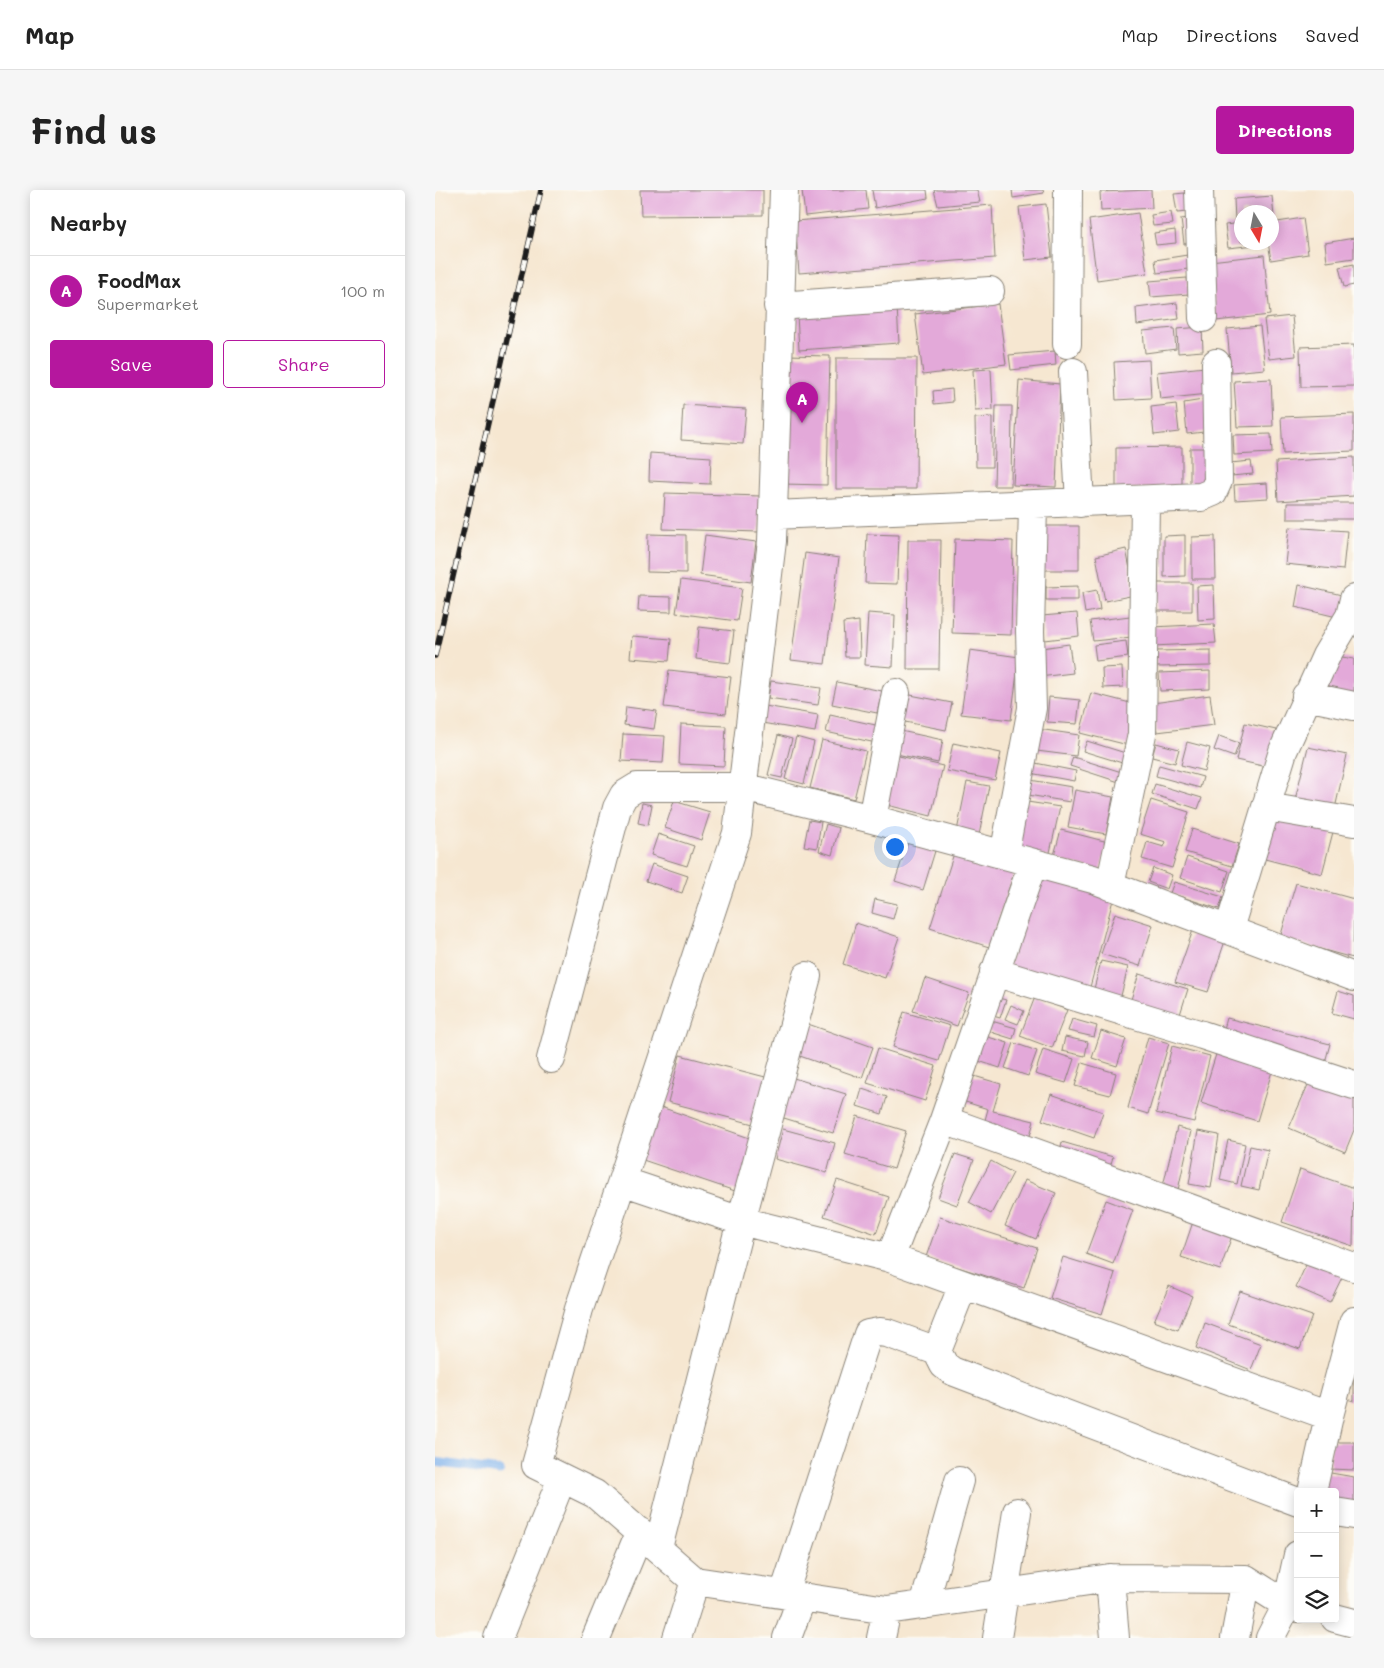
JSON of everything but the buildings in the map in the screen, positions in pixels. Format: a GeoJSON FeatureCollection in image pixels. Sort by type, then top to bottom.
{"type":"FeatureCollection","features":[{"type":"Feature","properties":{"kind":"street"},"geometry":{"type":"LineString","coordinates":[[784,190],[778,306],[772,541],[737,833],[579,1309],[537,1465],[595,1494],[695,1581],[887,1610],[1110,1578],[1245,1579],[1292,1607]]}},
{"type":"Feature","properties":{"kind":"street"},"geometry":{"type":"LineString","coordinates":[[1067,344],[1069,190]]}},
{"type":"Feature","properties":{"kind":"street"},"geometry":{"type":"LineString","coordinates":[[1199,190],[1203,318]]}},
{"type":"Feature","properties":{"kind":"street"},"geometry":{"type":"LineString","coordinates":[[778,306],[990,291]]}},
{"type":"Feature","properties":{"kind":"street"},"geometry":{"type":"LineString","coordinates":[[773,515],[1201,498],[1213,492],[1218,482],[1216,362]]}},
{"type":"Feature","properties":{"kind":"street"},"geometry":{"type":"LineString","coordinates":[[1073,372],[1081,503]]}},
{"type":"Feature","properties":{"kind":"street"},"geometry":{"type":"LineString","coordinates":[[1110,886],[1142,734],[1145,500]]}},
{"type":"Feature","properties":{"kind":"street"},"geometry":{"type":"LineString","coordinates":[[1004,855],[1032,708],[1030,631],[1033,504]]}},
{"type":"Feature","properties":{"kind":"street"},"geometry":{"type":"LineString","coordinates":[[1229,930],[1283,750],[1306,696],[1349,616],[1354,599]]}},
{"type":"Feature","properties":{"kind":"street"},"geometry":{"type":"LineString","coordinates":[[872,819],[896,693]]}},
{"type":"Feature","properties":{"kind":"street"},"geometry":{"type":"LineString","coordinates":[[1306,696],[1354,706]]}},
{"type":"Feature","properties":{"kind":"street"},"geometry":{"type":"LineString","coordinates":[[551,1059],[617,808],[624,795],[637,787],[743,787],[872,819],[1110,886],[1354,977]]}},
{"type":"Feature","properties":{"kind":"street"},"geometry":{"type":"LineString","coordinates":[[1267,807],[1354,822]]}},
{"type":"Feature","properties":{"kind":"street"},"geometry":{"type":"LineString","coordinates":[[890,1258],[944,1120],[1033,863]]}},
{"type":"Feature","properties":{"kind":"street"},"geometry":{"type":"LineString","coordinates":[[994,972],[1354,1085]]}},
{"type":"Feature","properties":{"kind":"street"},"geometry":{"type":"LineString","coordinates":[[596,1638],[649,1540],[741,1220],[807,976]]}},
{"type":"Feature","properties":{"kind":"street"},"geometry":{"type":"LineString","coordinates":[[944,1120],[1354,1267]]}},
{"type":"Feature","properties":{"kind":"street"},"geometry":{"type":"LineString","coordinates":[[622,1181],[741,1220],[890,1258],[1329,1416]]}},
{"type":"Feature","properties":{"kind":"street"},"geometry":{"type":"LineString","coordinates":[[937,1351],[963,1285]]}},
{"type":"Feature","properties":{"kind":"street"},"geometry":{"type":"LineString","coordinates":[[1313,1488],[1329,1416],[1354,1321]]}},
{"type":"Feature","properties":{"kind":"street"},"geometry":{"type":"LineString","coordinates":[[787,1638],[793,1595],[868,1334],[887,1333],[937,1351],[944,1365],[953,1371],[1294,1500]]}},
{"type":"Feature","properties":{"kind":"street"},"geometry":{"type":"LineString","coordinates":[[498,1638],[562,1478]]}},
{"type":"Feature","properties":{"kind":"street"},"geometry":{"type":"LineString","coordinates":[[924,1605],[959,1481]]}},
{"type":"Feature","properties":{"kind":"street"},"geometry":{"type":"LineString","coordinates":[[997,1638],[1006,1593],[1017,1512]]}},
{"type":"Feature","properties":{"kind":"street"},"geometry":{"type":"LineString","coordinates":[[1339,1513],[1354,1515]]}},
{"type":"Feature","properties":{"kind":"street"},"geometry":{"type":"LineString","coordinates":[[1110,1578],[1115,1638]]}},
{"type":"Feature","properties":{"kind":"street"},"geometry":{"type":"LineString","coordinates":[[1270,1638],[1292,1607],[1295,1578]]}},
{"type":"Feature","properties":{"kind":"street"},"geometry":{"type":"LineString","coordinates":[[1235,1638],[1245,1579]]}},
{"type":"Feature","properties":{"kind":"street"},"geometry":{"type":"LineString","coordinates":[[677,1638],[695,1581]]}},
{"type":"Feature","properties":{"kind":"street"},"geometry":{"type":"LineString","coordinates":[[881,1638],[887,1610]]}},
{"type":"Feature","properties":{"kind":"street"},"geometry":{"type":"LineString","coordinates":[[1339,1619],[1354,1623]]}},
{"type":"Feature","properties":{"kind":"waterway"},"geometry":{"type":"LineString","coordinates":[[435,1462],[500,1471]]}},
{"type":"Feature","properties":{"kind":"railway"},"geometry":{"type":"LineString","coordinates":[[435,656],[541,190]]}},
{"type":"Feature","properties":{"kind":"place","name":"FoodMax"},"geometry":{"type":"Point","coordinates":[802,423]}}]}
